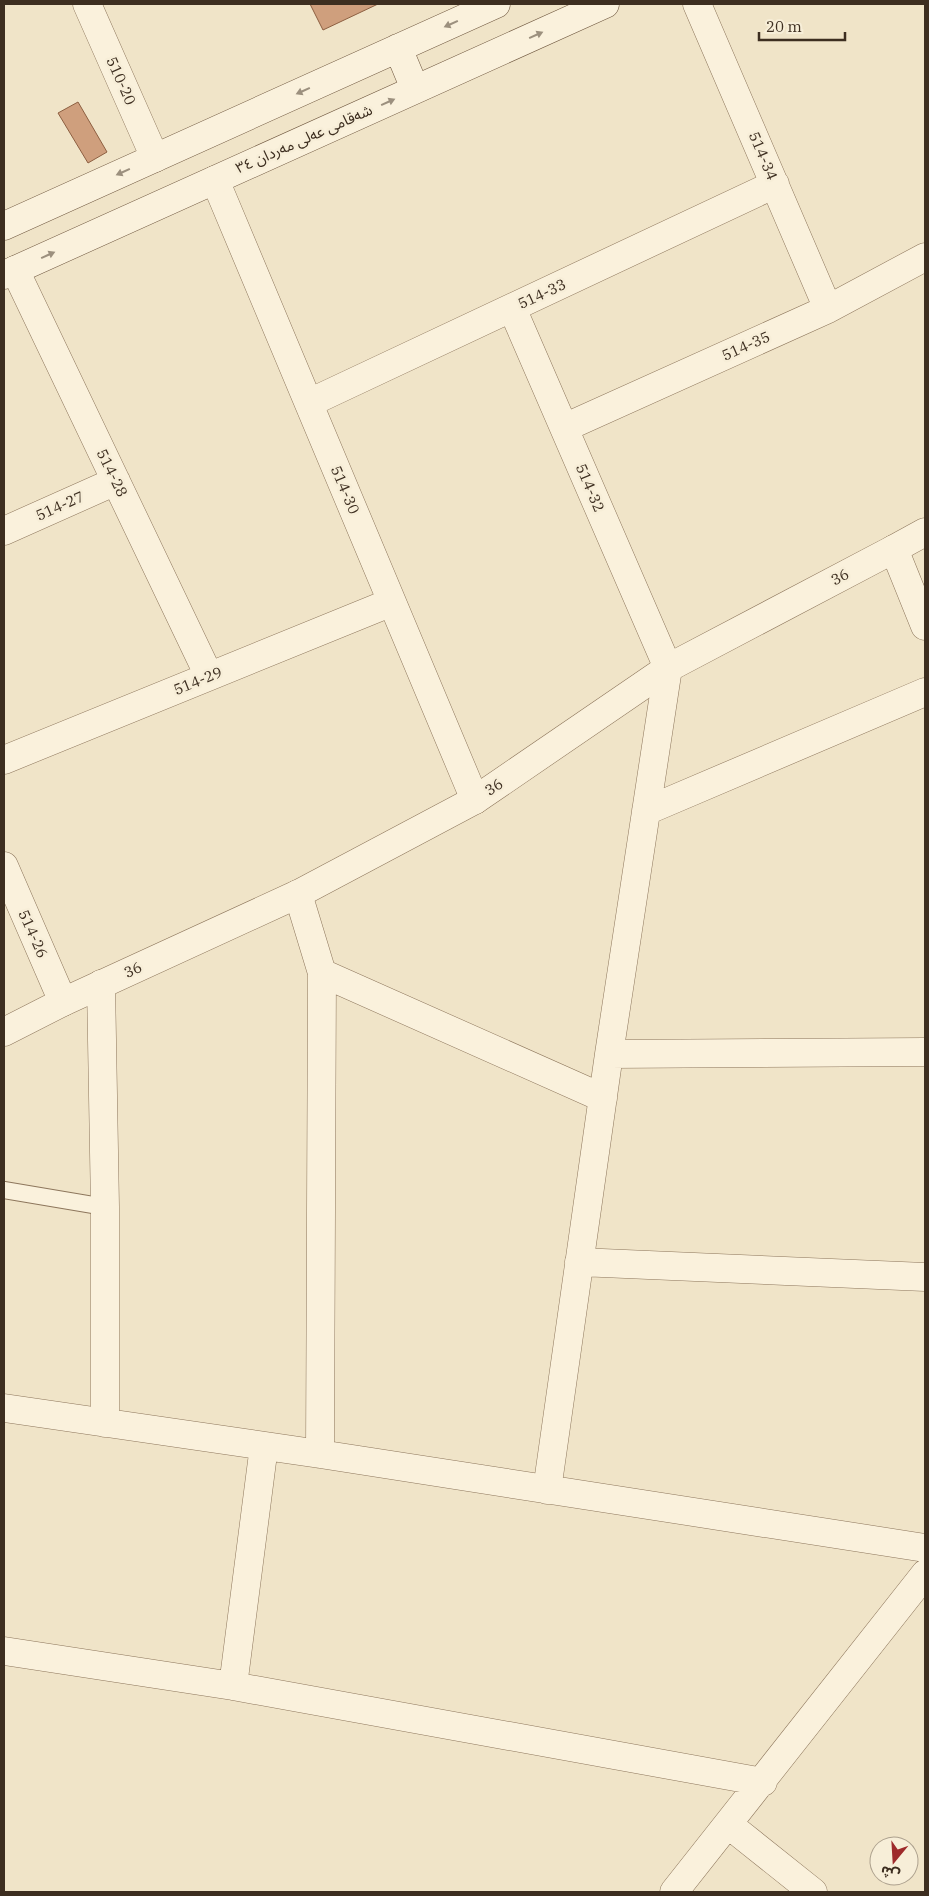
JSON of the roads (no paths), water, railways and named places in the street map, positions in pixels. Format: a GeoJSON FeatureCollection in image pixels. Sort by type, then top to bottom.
{"type":"FeatureCollection","features":[{"type":"Feature","properties":{"kind":"street","name":"510-20"},"geometry":{"type":"LineString","coordinates":[[87,4],[155,158]]}},
{"type":"Feature","properties":{"kind":"street"},"geometry":{"type":"LineString","coordinates":[[4,226],[496,4]]}},
{"type":"Feature","properties":{"kind":"street","name":"شەقامی عەلی مەردان ٣٤"},"geometry":{"type":"LineString","coordinates":[[9,273],[605,4]]}},
{"type":"Feature","properties":{"kind":"street","name":"514-34"},"geometry":{"type":"LineString","coordinates":[[697,4],[828,308]]}},
{"type":"Feature","properties":{"kind":"street"},"geometry":{"type":"LineString","coordinates":[[398,48],[415,89]]}},
{"type":"Feature","properties":{"kind":"street","name":"514-30"},"geometry":{"type":"LineString","coordinates":[[215,180],[476,800]]}},
{"type":"Feature","properties":{"kind":"street","name":"514-33"},"geometry":{"type":"LineString","coordinates":[[308,403],[775,184]]}},
{"type":"Feature","properties":{"kind":"street","name":"514-35"},"geometry":{"type":"LineString","coordinates":[[564,428],[828,308],[925,258]]}},
{"type":"Feature","properties":{"kind":"street","name":"514-28"},"geometry":{"type":"LineString","coordinates":[[9,273],[116,481],[209,676]]}},
{"type":"Feature","properties":{"kind":"street","name":"514-32"},"geometry":{"type":"LineString","coordinates":[[512,308],[668,668]]}},
{"type":"Feature","properties":{"kind":"street","name":"514-27"},"geometry":{"type":"LineString","coordinates":[[4,531],[116,481]]}},
{"type":"Feature","properties":{"kind":"street","name":"36"},"geometry":{"type":"LineString","coordinates":[[4,1032],[101,984],[298,894],[476,800],[668,668],[925,532]]}},
{"type":"Feature","properties":{"kind":"street"},"geometry":{"type":"LineString","coordinates":[[894,549],[925,626]]}},
{"type":"Feature","properties":{"kind":"street","name":"514-29"},"geometry":{"type":"LineString","coordinates":[[4,760],[392,602]]}},
{"type":"Feature","properties":{"kind":"street"},"geometry":{"type":"LineString","coordinates":[[547,1490],[608,1054],[668,668]]}},
{"type":"Feature","properties":{"kind":"street"},"geometry":{"type":"LineString","coordinates":[[646,811],[925,692]]}},
{"type":"Feature","properties":{"kind":"street","name":"514-26"},"geometry":{"type":"LineString","coordinates":[[4,866],[63,1002]]}},
{"type":"Feature","properties":{"kind":"street"},"geometry":{"type":"LineString","coordinates":[[298,894],[322,973],[320,1454]]}},
{"type":"Feature","properties":{"kind":"street"},"geometry":{"type":"LineString","coordinates":[[322,973],[603,1098]]}},
{"type":"Feature","properties":{"kind":"street"},"geometry":{"type":"LineString","coordinates":[[101,984],[105,1207],[105,1423]]}},
{"type":"Feature","properties":{"kind":"street"},"geometry":{"type":"LineString","coordinates":[[608,1054],[925,1052]]}},
{"type":"Feature","properties":{"kind":"street"},"geometry":{"type":"LineString","coordinates":[[579,1262],[925,1277]]}},
{"type":"Feature","properties":{"kind":"street"},"geometry":{"type":"LineString","coordinates":[[4,1408],[320,1454],[925,1548]]}},
{"type":"Feature","properties":{"kind":"street"},"geometry":{"type":"LineString","coordinates":[[233,1686],[264,1446]]}},
{"type":"Feature","properties":{"kind":"street"},"geometry":{"type":"LineString","coordinates":[[674,1892],[925,1574]]}},
{"type":"Feature","properties":{"kind":"street"},"geometry":{"type":"LineString","coordinates":[[4,1651],[233,1686],[762,1782]]}},
{"type":"Feature","properties":{"kind":"street"},"geometry":{"type":"LineString","coordinates":[[729,1824],[813,1892]]}},
{"type":"Feature","properties":{"kind":"lane"},"geometry":{"type":"LineString","coordinates":[[4,1190],[105,1207]]}}]}
